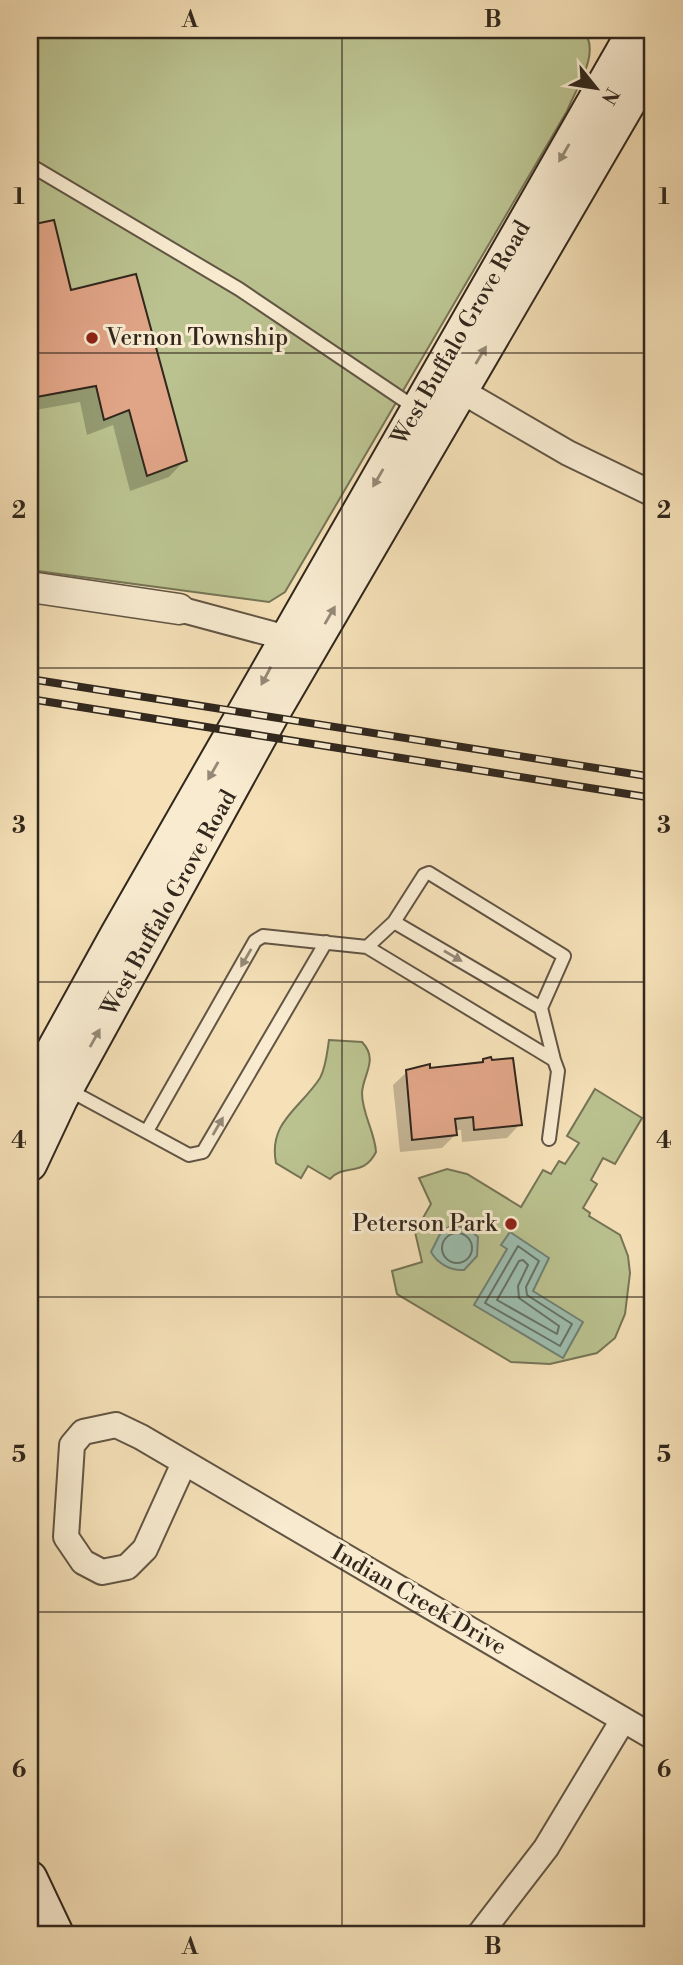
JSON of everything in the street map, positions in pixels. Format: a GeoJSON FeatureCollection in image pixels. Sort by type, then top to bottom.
{"type":"FeatureCollection","features":[{"type":"Feature","properties":{"kind":"main road","name":"West Buffalo Grove Road"},"geometry":{"type":"LineString","coordinates":[[30,1164],[66,1089],[300,641],[417,409],[448,384],[629,32]]}},
{"type":"Feature","properties":{"kind":"main road","name":"West Buffalo Grove Road"},"geometry":{"type":"LineString","coordinates":[[30,1099],[117,935],[236,731],[300,641],[448,384],[653,61]]}},
{"type":"Feature","properties":{"kind":"main road"},"geometry":{"type":"LineString","coordinates":[[30,1878],[57,1935]]}},
{"type":"Feature","properties":{"kind":"street"},"geometry":{"type":"LineString","coordinates":[[448,384],[568,453],[653,494]]}},
{"type":"Feature","properties":{"kind":"street"},"geometry":{"type":"LineString","coordinates":[[30,587],[179,609],[300,641]]}},
{"type":"Feature","properties":{"kind":"street","name":"Indian Creek Drive"},"geometry":{"type":"LineString","coordinates":[[184,1463],[145,1549],[127,1567],[102,1572],[83,1562],[66,1537],[72,1444],[83,1432],[116,1426],[141,1437],[653,1737]]}},
{"type":"Feature","properties":{"kind":"street"},"geometry":{"type":"LineString","coordinates":[[479,1935],[546,1848],[623,1720]]}},
{"type":"Feature","properties":{"kind":"lane"},"geometry":{"type":"LineString","coordinates":[[30,165],[239,289],[417,409]]}},
{"type":"Feature","properties":{"kind":"lane"},"geometry":{"type":"LineString","coordinates":[[367,947],[394,922],[424,875],[435,876],[561,952],[563,960],[541,1008],[558,1071],[549,1139]]}},
{"type":"Feature","properties":{"kind":"lane"},"geometry":{"type":"LineString","coordinates":[[394,922],[541,1008]]}},
{"type":"Feature","properties":{"kind":"lane"},"geometry":{"type":"LineString","coordinates":[[147,1131],[255,941],[263,936],[367,947],[554,1060]]}},
{"type":"Feature","properties":{"kind":"lane"},"geometry":{"type":"LineString","coordinates":[[66,1089],[190,1155],[203,1152],[326,942]]}},
{"type":"Feature","properties":{"kind":"green space"},"geometry":{"type":"Polygon","coordinates":[[[30,30],[583,30],[588,39],[590,49],[586,70],[567,111],[285,592],[269,602],[30,570],[30,30]]]}},
{"type":"Feature","properties":{"kind":"green space"},"geometry":{"type":"Polygon","coordinates":[[[329,1040],[362,1042],[367,1049],[370,1061],[362,1093],[376,1152],[365,1165],[335,1174],[330,1179],[308,1166],[301,1178],[276,1163],[277,1137],[281,1126],[320,1078],[329,1040]]]}},
{"type":"Feature","properties":{"kind":"green space","name":"Peterson Park"},"geometry":{"type":"Polygon","coordinates":[[[595,1089],[642,1118],[615,1164],[603,1158],[591,1180],[597,1184],[583,1208],[590,1213],[589,1216],[620,1235],[628,1256],[630,1273],[625,1314],[615,1338],[597,1353],[550,1364],[511,1362],[397,1294],[392,1271],[422,1262],[415,1232],[431,1204],[419,1178],[447,1169],[467,1174],[521,1207],[543,1170],[551,1174],[559,1161],[565,1164],[579,1143],[567,1136],[595,1089]]]}},
{"type":"Feature","properties":{"kind":"water"},"geometry":{"type":"Polygon","coordinates":[[[449,1227],[466,1227],[478,1237],[477,1256],[464,1270],[445,1266],[431,1252],[441,1232],[449,1227]]]}},
{"type":"Feature","properties":{"kind":"water"},"geometry":{"type":"Polygon","coordinates":[[[510,1232],[549,1258],[533,1291],[583,1322],[563,1358],[474,1305],[507,1249],[501,1245],[510,1232]]]}},
{"type":"Feature","properties":{"kind":"building","name":"Vernon Township"},"geometry":{"type":"Polygon","coordinates":[[[54,220],[71,290],[136,274],[187,461],[147,476],[129,410],[104,420],[96,386],[31,398],[30,225],[54,220]]]}},
{"type":"Feature","properties":{"kind":"building"},"geometry":{"type":"Polygon","coordinates":[[[491,1057],[492,1060],[513,1058],[522,1125],[474,1130],[473,1117],[455,1119],[457,1135],[412,1140],[406,1070],[430,1064],[430,1068],[483,1062],[483,1059],[491,1057]]]}},
{"type":"Feature","properties":{"kind":"railway"},"geometry":{"type":"LineString","coordinates":[[30,679],[653,777]]}},
{"type":"Feature","properties":{"kind":"railway"},"geometry":{"type":"LineString","coordinates":[[30,699],[653,798]]}},
{"type":"Feature","properties":{"kind":"place","name":"Vernon Township"},"geometry":{"type":"Point","coordinates":[92,338]}},
{"type":"Feature","properties":{"kind":"place","name":"Peterson Park"},"geometry":{"type":"Point","coordinates":[511,1224]}}]}
